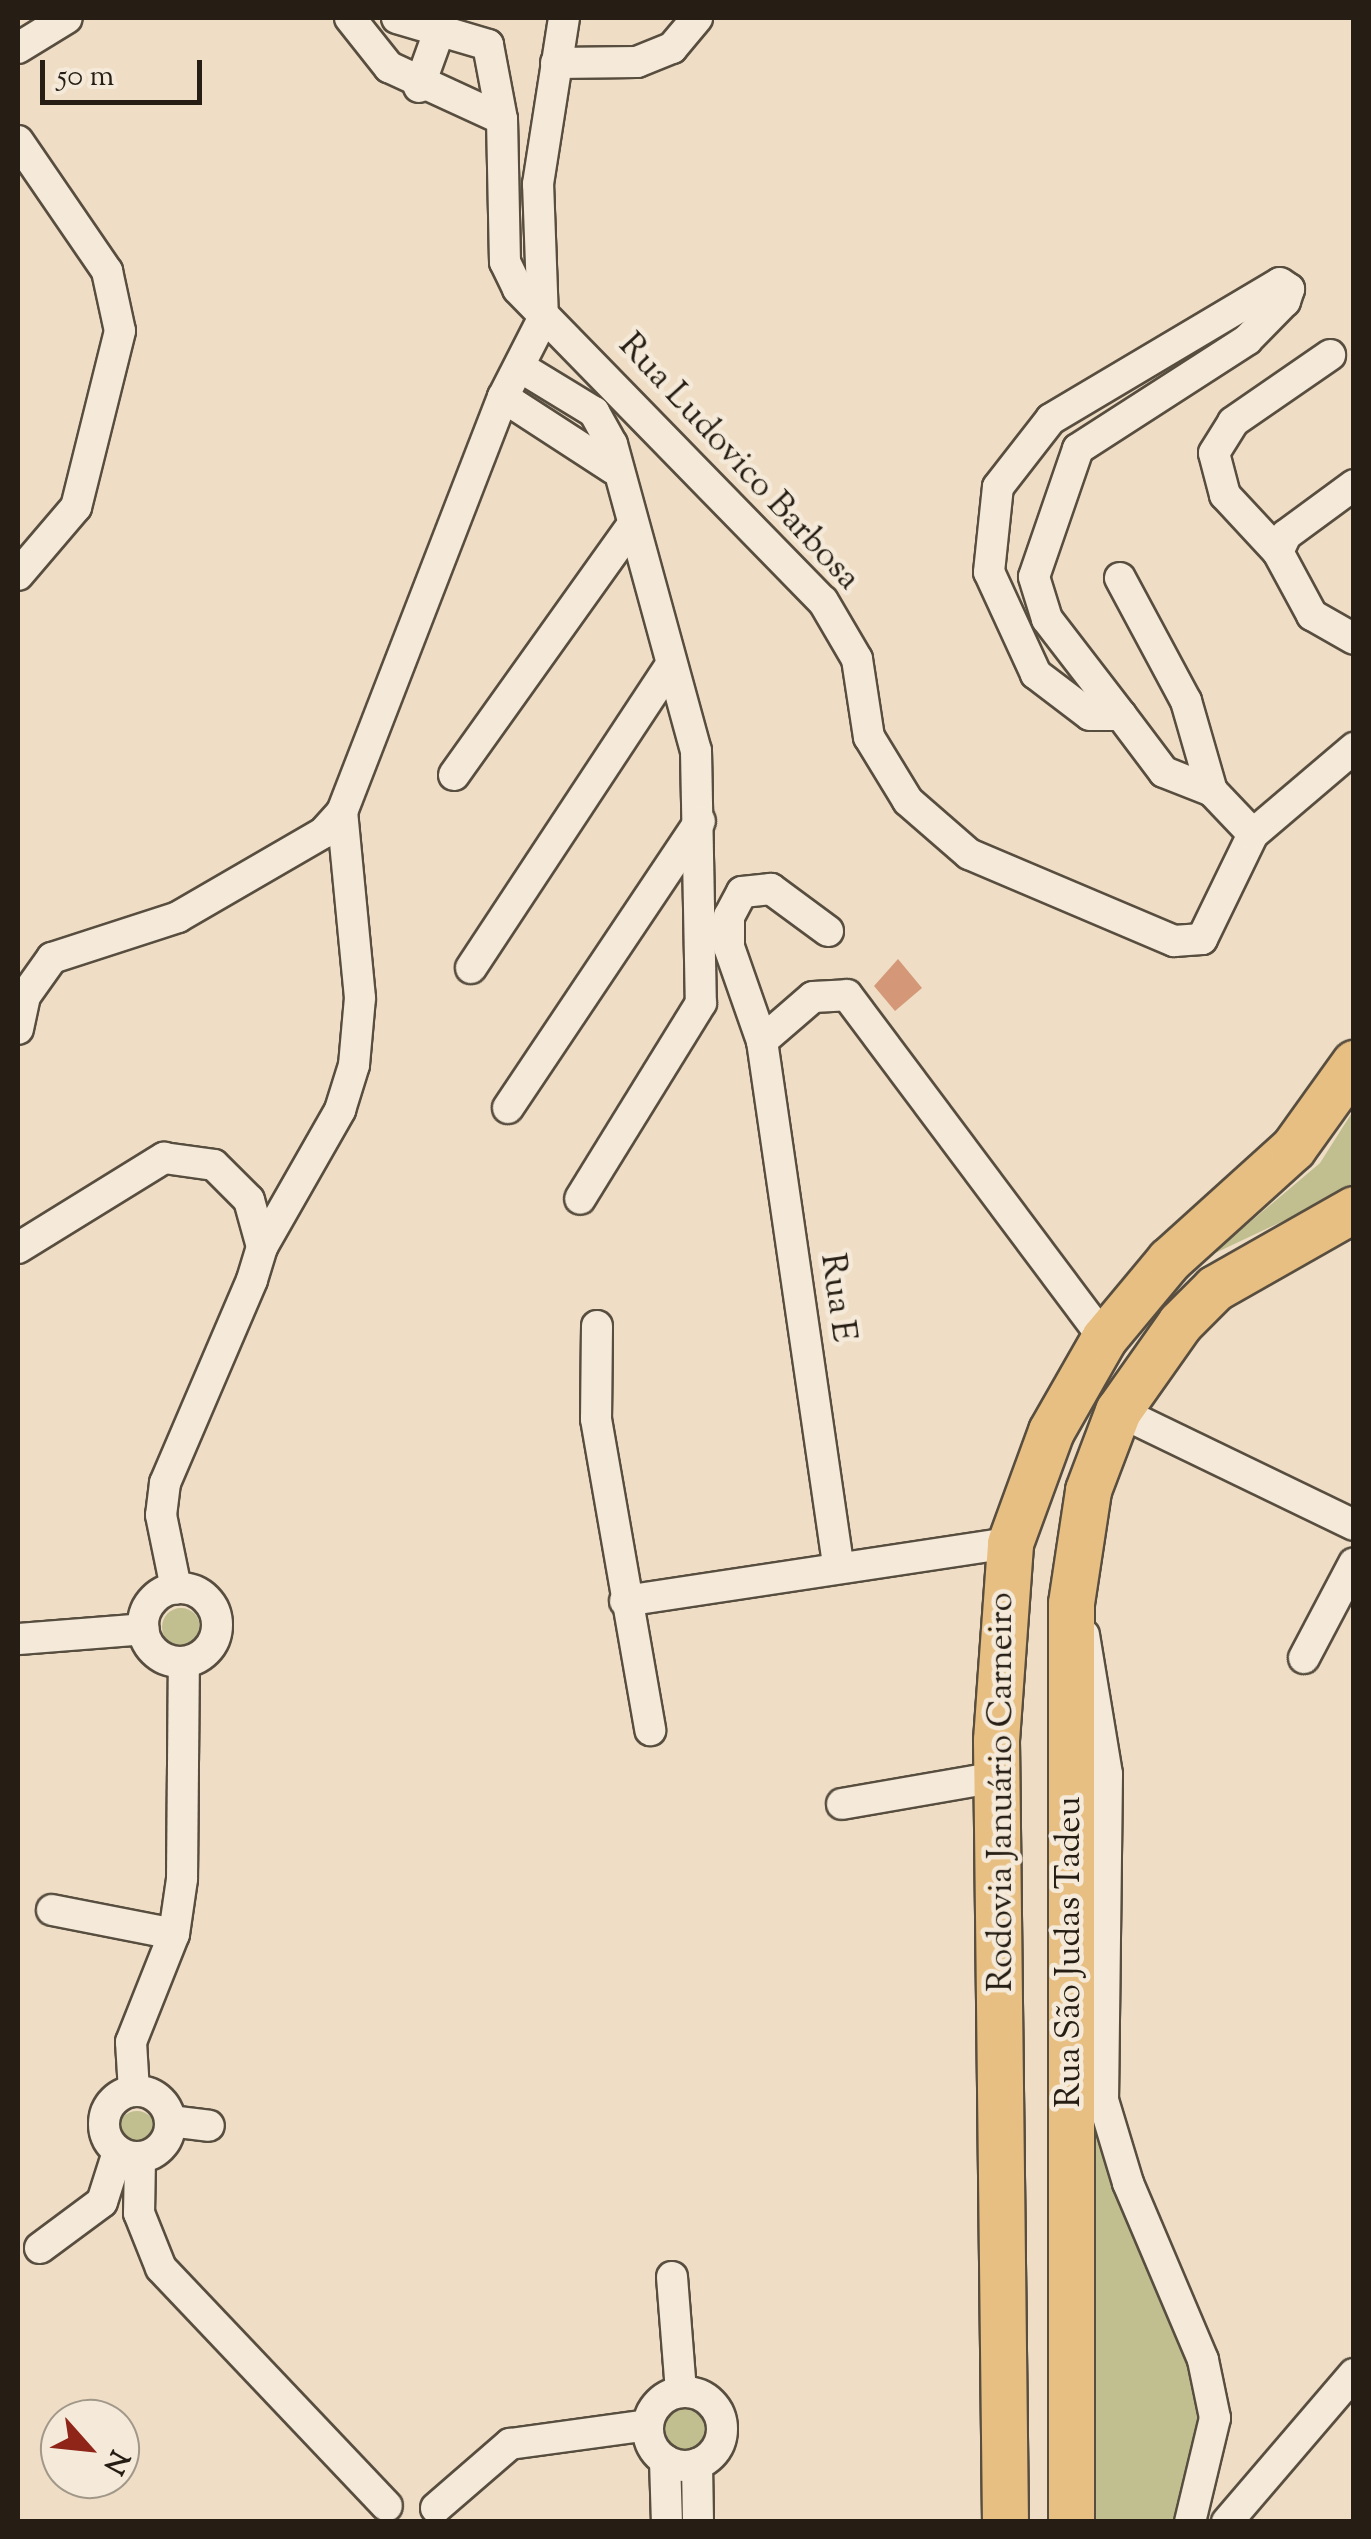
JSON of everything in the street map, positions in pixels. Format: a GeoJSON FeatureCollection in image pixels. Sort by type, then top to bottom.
{"type":"FeatureCollection","features":[{"type":"Feature","properties":{"kind":"highway","name":"Rodovia Januário Carneiro"},"geometry":{"type":"LineString","coordinates":[[1005,2522],[997,1777],[1010,1544],[1051,1431],[1104,1338],[1169,1260],[1293,1148],[1354,1064]]}},
{"type":"Feature","properties":{"kind":"highway","name":"Rodovia Januário Carneiro"},"geometry":{"type":"LineString","coordinates":[[1070,2522],[1071,1603],[1088,1490],[1118,1411],[1142,1368],[1215,1288],[1354,1209]]}},
{"type":"Feature","properties":{"kind":"street"},"geometry":{"type":"LineString","coordinates":[[18,48],[67,18]]}},
{"type":"Feature","properties":{"kind":"street"},"geometry":{"type":"LineString","coordinates":[[350,18],[389,67],[419,87],[502,119]]}},
{"type":"Feature","properties":{"kind":"street"},"geometry":{"type":"LineString","coordinates":[[397,18],[488,45],[454,100]]}},
{"type":"Feature","properties":{"kind":"street"},"geometry":{"type":"LineString","coordinates":[[18,1029],[25,996],[52,958],[178,917],[323,833],[342,812],[503,397],[542,320],[538,184],[564,18]]}},
{"type":"Feature","properties":{"kind":"street"},"geometry":{"type":"LineString","coordinates":[[556,63],[637,62],[672,48],[696,18]]}},
{"type":"Feature","properties":{"kind":"street"},"geometry":{"type":"LineString","coordinates":[[419,87],[440,28]]}},
{"type":"Feature","properties":{"kind":"street","name":"Rua Ludovico Barbosa"},"geometry":{"type":"LineString","coordinates":[[488,45],[502,119],[505,262],[542,320],[606,370],[823,601],[857,659],[869,737],[908,801],[970,854],[1174,942],[1202,940],[1217,923],[1253,834],[1354,748]]}},
{"type":"Feature","properties":{"kind":"street"},"geometry":{"type":"LineString","coordinates":[[18,141],[107,271],[120,331],[76,507],[18,575]]}},
{"type":"Feature","properties":{"kind":"street"},"geometry":{"type":"LineString","coordinates":[[1120,716],[1090,715],[1036,674],[989,572],[998,487],[1051,418],[1280,283],[1285,301],[1247,340],[1078,449],[1062,485],[1034,577],[1047,619],[1164,772],[1212,790],[1253,834]]}},
{"type":"Feature","properties":{"kind":"street"},"geometry":{"type":"LineString","coordinates":[[1330,355],[1233,422],[1214,453],[1225,495],[1278,552],[1312,614],[1354,640]]}},
{"type":"Feature","properties":{"kind":"street"},"geometry":{"type":"LineString","coordinates":[[520,367],[594,412],[696,751],[700,1003],[580,1200]]}},
{"type":"Feature","properties":{"kind":"street"},"geometry":{"type":"LineString","coordinates":[[503,397],[614,469]]}},
{"type":"Feature","properties":{"kind":"street"},"geometry":{"type":"LineString","coordinates":[[1278,552],[1286,535],[1354,485]]}},
{"type":"Feature","properties":{"kind":"street"},"geometry":{"type":"LineString","coordinates":[[454,775],[629,530]]}},
{"type":"Feature","properties":{"kind":"street"},"geometry":{"type":"LineString","coordinates":[[1120,578],[1186,701],[1212,790]]}},
{"type":"Feature","properties":{"kind":"street"},"geometry":{"type":"LineString","coordinates":[[1312,614],[1354,613]]}},
{"type":"Feature","properties":{"kind":"street"},"geometry":{"type":"LineString","coordinates":[[471,968],[670,666]]}},
{"type":"Feature","properties":{"kind":"street"},"geometry":{"type":"LineString","coordinates":[[176,1588],[161,1515],[165,1483],[262,1247],[340,1110],[354,1065],[360,998],[342,812]]}},
{"type":"Feature","properties":{"kind":"street"},"geometry":{"type":"LineString","coordinates":[[508,1108],[700,821]]}},
{"type":"Feature","properties":{"kind":"street","name":"Rua E"},"geometry":{"type":"LineString","coordinates":[[828,931],[771,889],[742,892],[729,947],[762,1042],[838,1564]]}},
{"type":"Feature","properties":{"kind":"street"},"geometry":{"type":"LineString","coordinates":[[762,1042],[813,997],[847,995],[1104,1338]]}},
{"type":"Feature","properties":{"kind":"street"},"geometry":{"type":"LineString","coordinates":[[18,1248],[164,1158],[214,1166],[234,1180],[262,1247]]}},
{"type":"Feature","properties":{"kind":"street"},"geometry":{"type":"LineString","coordinates":[[598,1326],[596,1420],[650,1730]]}},
{"type":"Feature","properties":{"kind":"street"},"geometry":{"type":"LineString","coordinates":[[1118,1411],[1354,1525]]}},
{"type":"Feature","properties":{"kind":"street"},"geometry":{"type":"LineString","coordinates":[[626,1600],[838,1564],[1010,1544]]}},
{"type":"Feature","properties":{"kind":"street"},"geometry":{"type":"LineString","coordinates":[[1304,1658],[1354,1563]]}},
{"type":"Feature","properties":{"kind":"street"},"geometry":{"type":"LineString","coordinates":[[176,1588],[149,1605],[144,1629],[154,1651],[184,1662]]}},
{"type":"Feature","properties":{"kind":"street"},"geometry":{"type":"LineString","coordinates":[[176,1588],[206,1599],[217,1621],[212,1645],[184,1662]]}},
{"type":"Feature","properties":{"kind":"street","name":"Rua São Judas Tadeu"},"geometry":{"type":"LineString","coordinates":[[1071,1603],[1092,1667],[1107,1774],[1104,2100],[1128,2184],[1202,2360],[1216,2418],[1190,2522]]}},
{"type":"Feature","properties":{"kind":"street"},"geometry":{"type":"LineString","coordinates":[[18,1638],[144,1629]]}},
{"type":"Feature","properties":{"kind":"street"},"geometry":{"type":"LineString","coordinates":[[134,2091],[131,2042],[174,1934],[184,1662]]}},
{"type":"Feature","properties":{"kind":"street"},"geometry":{"type":"LineString","coordinates":[[842,1804],[997,1777]]}},
{"type":"Feature","properties":{"kind":"street"},"geometry":{"type":"LineString","coordinates":[[52,1910],[174,1934]]}},
{"type":"Feature","properties":{"kind":"street"},"geometry":{"type":"LineString","coordinates":[[40,2248],[102,2202],[129,2155],[165,2143],[170,2121],[155,2096],[134,2091]]}},
{"type":"Feature","properties":{"kind":"street"},"geometry":{"type":"LineString","coordinates":[[134,2091],[106,2113],[105,2135],[129,2155],[139,2213],[161,2268],[383,2514],[414,2498],[439,2515],[510,2444],[648,2425]]}},
{"type":"Feature","properties":{"kind":"street"},"geometry":{"type":"LineString","coordinates":[[170,2121],[209,2126]]}},
{"type":"Feature","properties":{"kind":"street"},"geometry":{"type":"LineString","coordinates":[[672,2276],[681,2392]]}},
{"type":"Feature","properties":{"kind":"street"},"geometry":{"type":"LineString","coordinates":[[1227,2522],[1354,2374]]}},
{"type":"Feature","properties":{"kind":"street"},"geometry":{"type":"LineString","coordinates":[[648,2425],[659,2403],[681,2392],[705,2398],[722,2425],[716,2449],[697,2464],[665,2460]]}},
{"type":"Feature","properties":{"kind":"street"},"geometry":{"type":"LineString","coordinates":[[648,2425],[665,2460],[667,2522]]}},
{"type":"Feature","properties":{"kind":"street"},"geometry":{"type":"LineString","coordinates":[[697,2464],[698,2522]]}},
{"type":"Feature","properties":{"kind":"shaded area"},"geometry":{"type":"Polygon","coordinates":[[[1353,1111],[1353,1188],[1211,1255],[1320,1163],[1353,1111]]]}},
{"type":"Feature","properties":{"kind":"shaded area"},"geometry":{"type":"Polygon","coordinates":[[[181,1608],[194,1614],[200,1627],[194,1640],[181,1646],[168,1640],[162,1627],[168,1614],[181,1608]]]}},
{"type":"Feature","properties":{"kind":"shaded area"},"geometry":{"type":"Polygon","coordinates":[[[1076,1657],[1097,2063],[1203,2419],[1179,2521],[1080,2521],[1076,1657]]]}},
{"type":"Feature","properties":{"kind":"shaded area"},"geometry":{"type":"Polygon","coordinates":[[[137,2111],[150,2117],[156,2130],[150,2143],[137,2149],[124,2143],[118,2130],[124,2117],[137,2111]]]}},
{"type":"Feature","properties":{"kind":"shaded area"},"geometry":{"type":"Polygon","coordinates":[[[685,2408],[703,2415],[710,2433],[703,2451],[685,2458],[667,2451],[660,2433],[667,2415],[685,2408]]]}},
{"type":"Feature","properties":{"kind":"building"},"geometry":{"type":"Polygon","coordinates":[[[898,959],[922,988],[895,1011],[874,986],[898,959]]]}}]}
